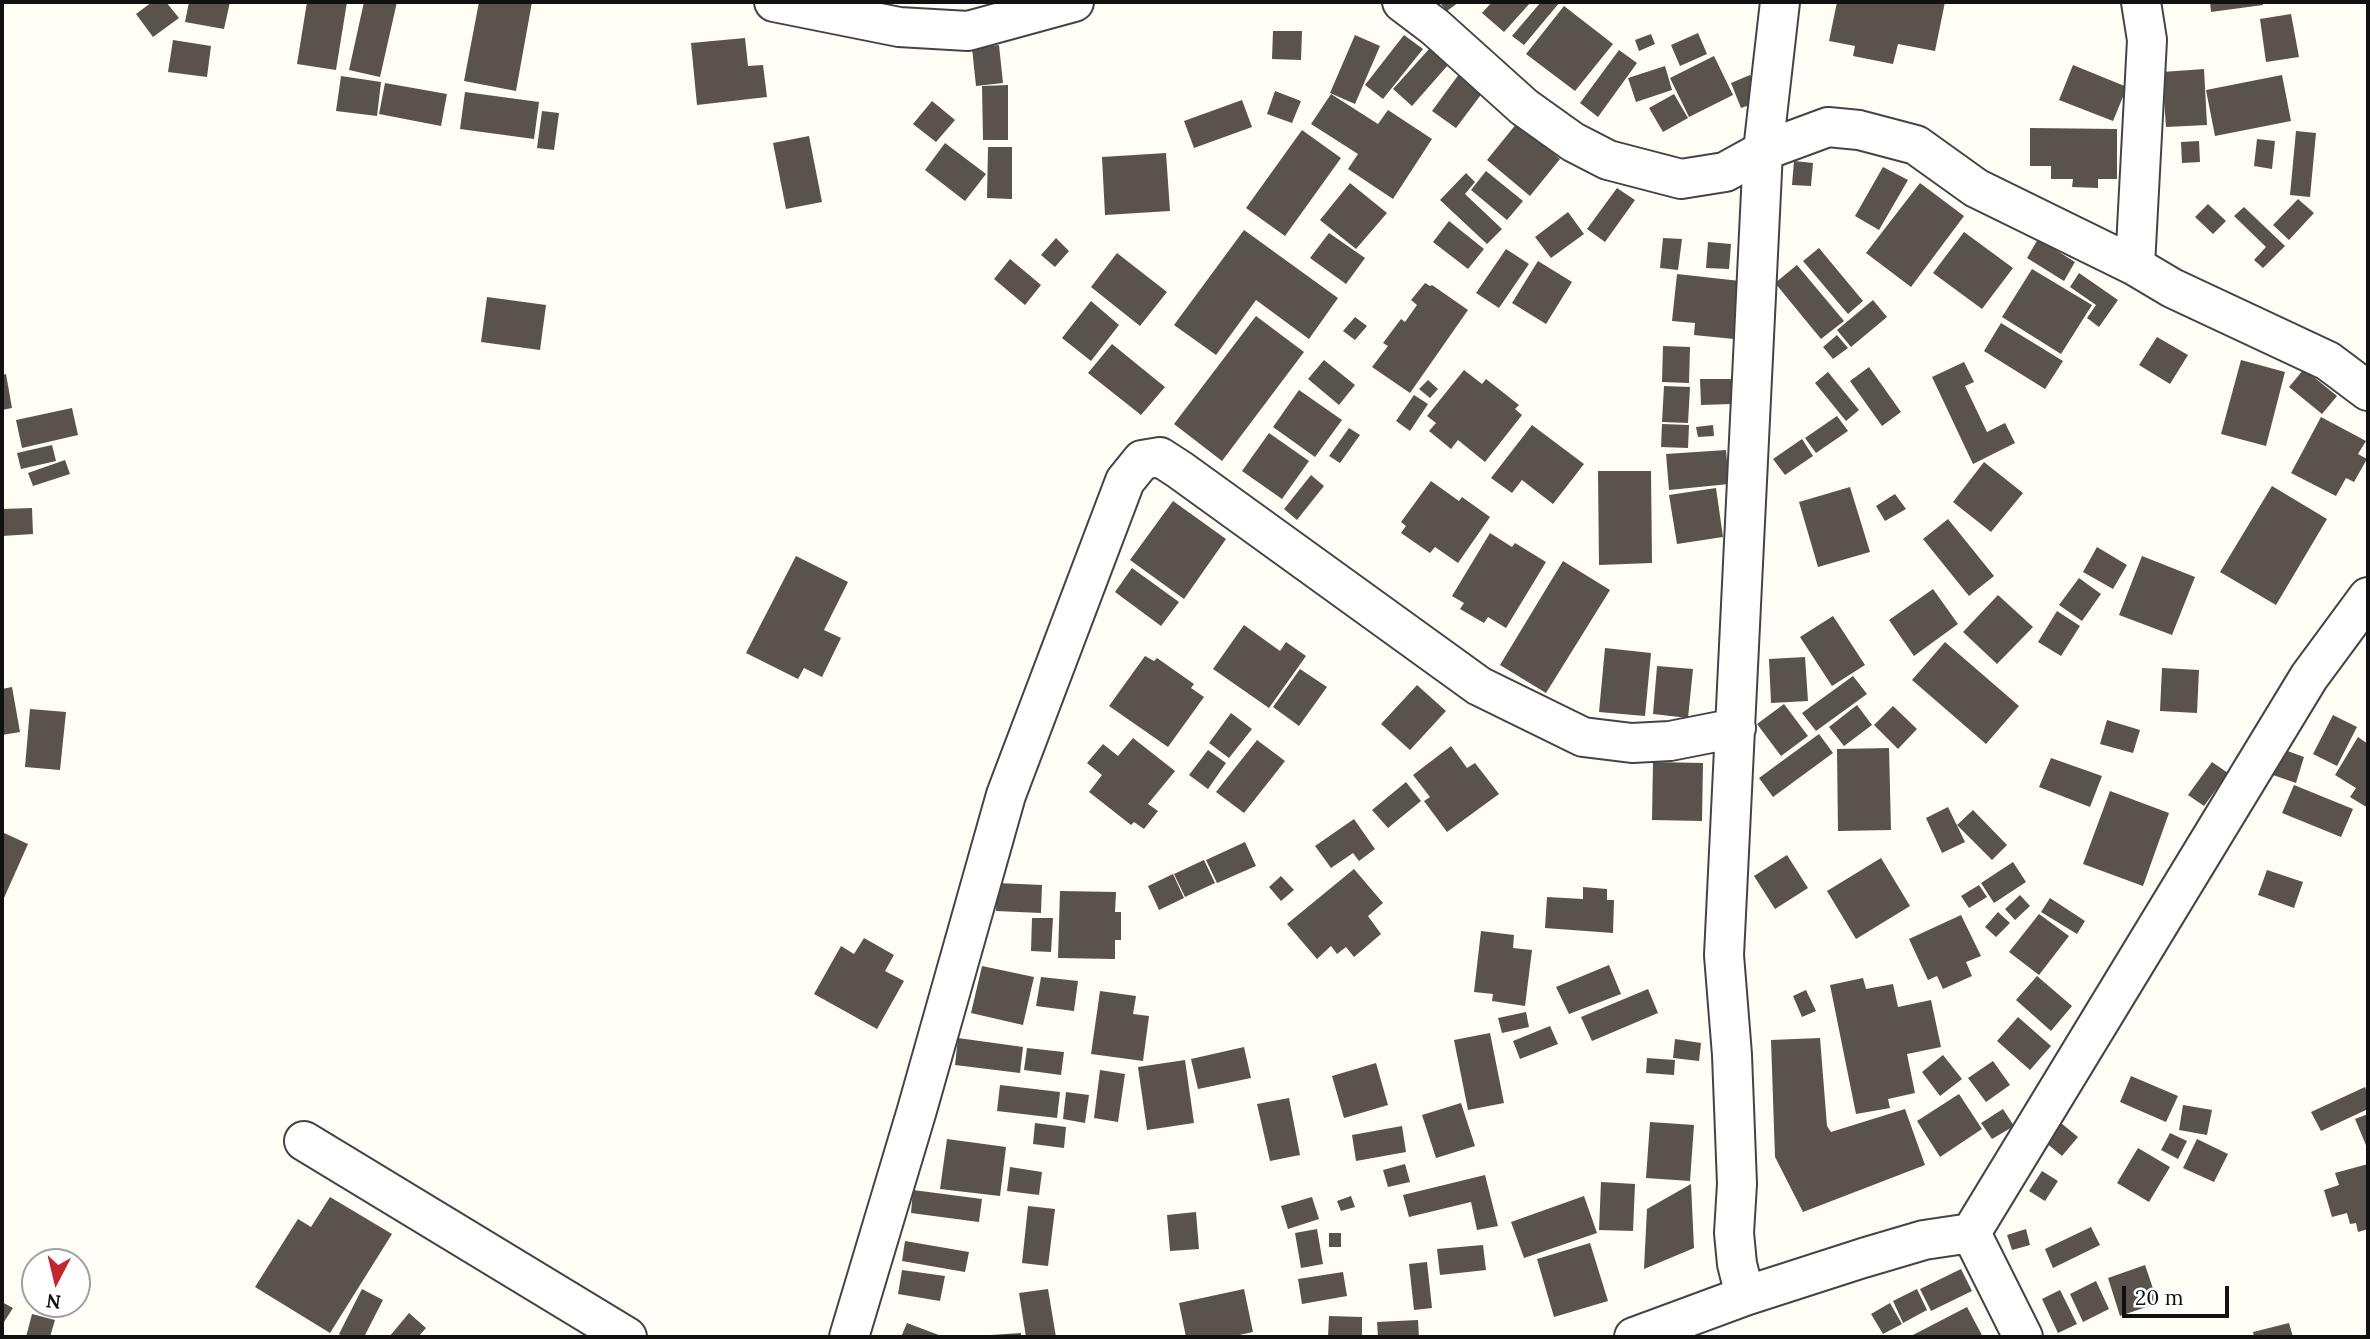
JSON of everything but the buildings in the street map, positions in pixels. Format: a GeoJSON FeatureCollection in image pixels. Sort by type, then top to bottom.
{"type":"FeatureCollection","features":[{"type":"Feature","properties":{"kind":"street"},"geometry":{"type":"LineString","coordinates":[[774,2],[899,27],[968,31],[1023,9],[1074,2]]}},
{"type":"Feature","properties":{"kind":"street"},"geometry":{"type":"LineString","coordinates":[[1402,2],[1435,27],[1524,107],[1573,142],[1608,160],[1681,179],[1725,172],[1763,151],[1828,127],[1859,130],[1916,145],[1976,188],[2135,266],[2172,288],[2328,361],[2368,391]]}},
{"type":"Feature","properties":{"kind":"street"},"geometry":{"type":"LineString","coordinates":[[1745,1296],[1737,1264],[1734,1233],[1737,1184],[1732,1055],[1724,955],[1763,151],[1780,2]]}},
{"type":"Feature","properties":{"kind":"street"},"geometry":{"type":"LineString","coordinates":[[2135,266],[2147,40],[2141,2]]}},
{"type":"Feature","properties":{"kind":"street"},"geometry":{"type":"LineString","coordinates":[[849,1337],[917,1110],[1006,794],[1125,481],[1142,460],[1160,457],[1479,686],[1583,737],[1632,743],[1670,741],[1736,728]]}},
{"type":"Feature","properties":{"kind":"street"},"geometry":{"type":"LineString","coordinates":[[1972,1233],[2309,677],[2368,597]]}},
{"type":"Feature","properties":{"kind":"street"},"geometry":{"type":"LineString","coordinates":[[304,1141],[627,1337]]}},
{"type":"Feature","properties":{"kind":"street"},"geometry":{"type":"LineString","coordinates":[[1634,1337],[1745,1296],[1924,1240],[1972,1233]]}},
{"type":"Feature","properties":{"kind":"street"},"geometry":{"type":"LineString","coordinates":[[1972,1233],[2023,1337]]}}]}
